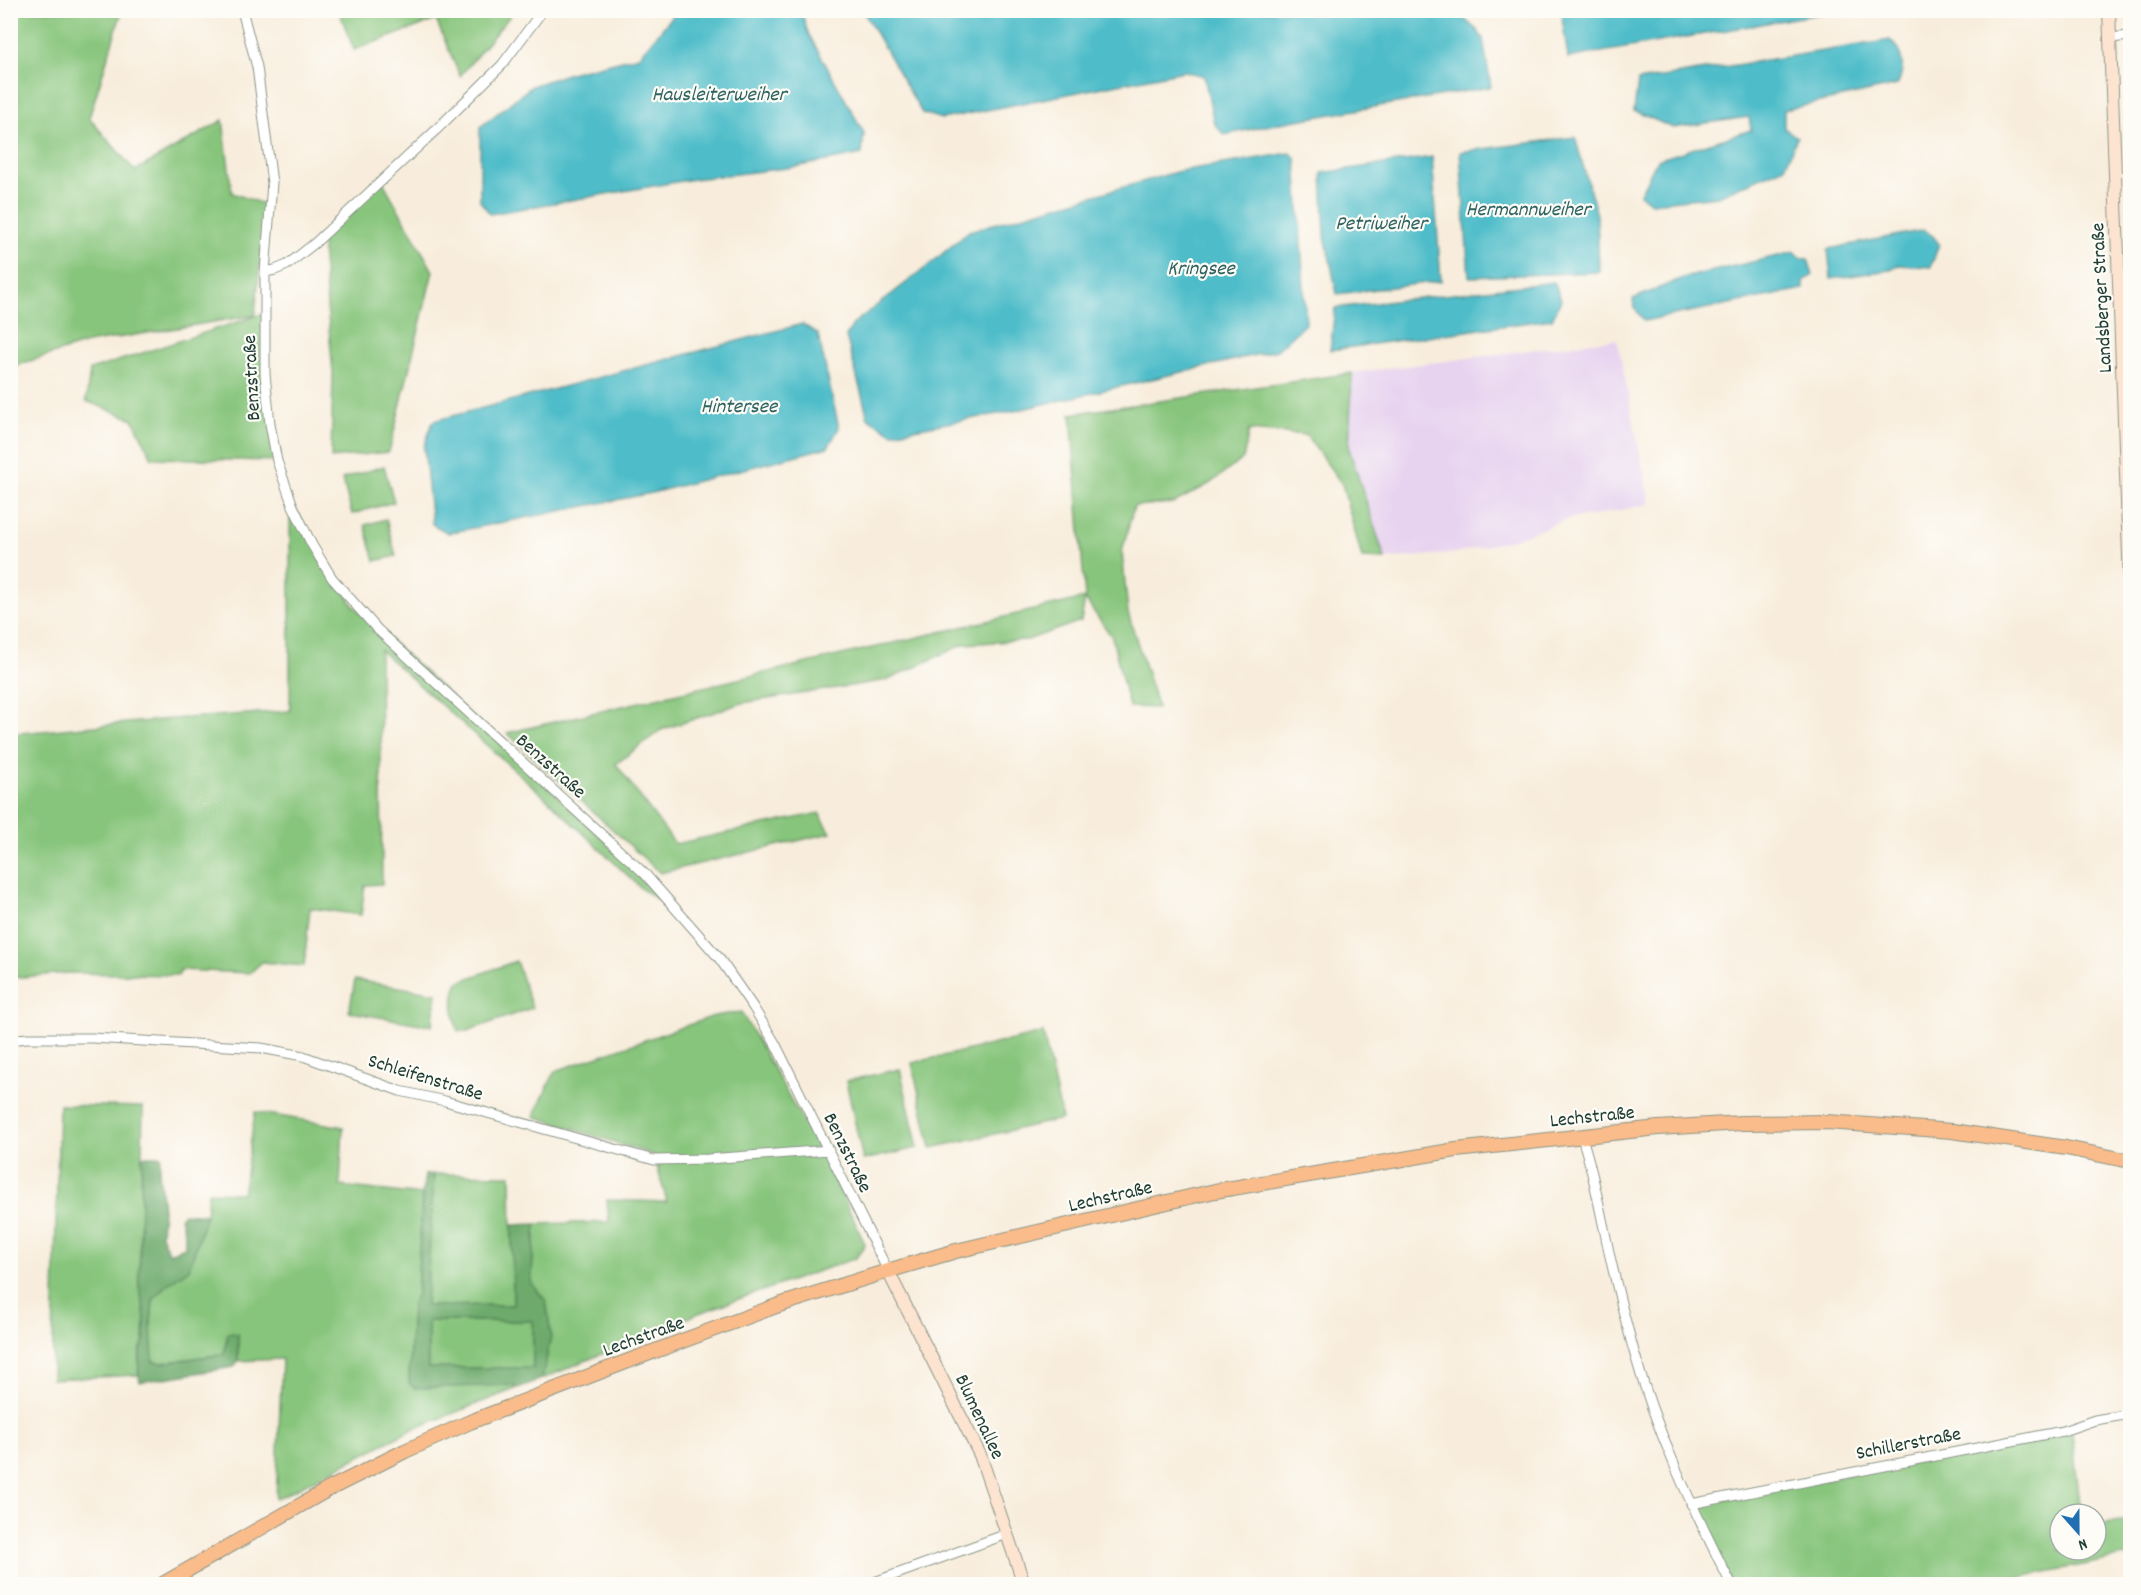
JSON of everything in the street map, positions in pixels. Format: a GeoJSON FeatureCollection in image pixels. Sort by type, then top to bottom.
{"type":"FeatureCollection","features":[{"type":"Feature","properties":{"kind":"main road","name":"Lechstraße"},"geometry":{"type":"LineString","coordinates":[[163,1584],[327,1490],[470,1422],[631,1360],[779,1305],[888,1270],[966,1249],[1215,1191],[1456,1150],[1581,1135],[1742,1123],[1827,1122],[1952,1131],[2010,1138],[2130,1161]]}},
{"type":"Feature","properties":{"kind":"street","name":"Benzstraße"},"geometry":{"type":"LineString","coordinates":[[242,10],[257,67],[272,183],[265,272],[264,374],[276,460],[293,506],[312,545],[332,578],[377,629],[645,874],[719,958],[775,1043],[888,1270]]}},
{"type":"Feature","properties":{"kind":"street"},"geometry":{"type":"LineString","coordinates":[[265,272],[287,265],[315,243],[435,131],[502,65],[543,10]]}},
{"type":"Feature","properties":{"kind":"street","name":"Landsberger Straße"},"geometry":{"type":"LineString","coordinates":[[2109,10],[2130,584]]}},
{"type":"Feature","properties":{"kind":"street"},"geometry":{"type":"LineString","coordinates":[[2110,38],[2130,36]]}},
{"type":"Feature","properties":{"kind":"street","name":"Schleifenstraße"},"geometry":{"type":"LineString","coordinates":[[10,1040],[92,1038],[261,1048],[303,1056],[400,1091],[445,1101],[654,1160],[708,1159],[829,1149]]}},
{"type":"Feature","properties":{"kind":"street"},"geometry":{"type":"LineString","coordinates":[[1581,1135],[1643,1382],[1666,1446],[1691,1504],[1731,1584]]}},
{"type":"Feature","properties":{"kind":"street","name":"Blumenallee"},"geometry":{"type":"LineString","coordinates":[[888,1270],[980,1455],[1024,1584]]}},
{"type":"Feature","properties":{"kind":"street","name":"Schillerstraße"},"geometry":{"type":"LineString","coordinates":[[1691,1504],[2063,1431],[2095,1420],[2130,1414]]}},
{"type":"Feature","properties":{"kind":"street"},"geometry":{"type":"LineString","coordinates":[[869,1584],[1007,1534]]}},
{"type":"Feature","properties":{"kind":"shaded area"},"geometry":{"type":"Polygon","coordinates":[[[1617,339],[1650,504],[1571,518],[1511,540],[1456,553],[1385,559],[1349,449],[1352,373],[1617,339]]]}},
{"type":"Feature","properties":{"kind":"green space"},"geometry":{"type":"Polygon","coordinates":[[[339,10],[514,11],[460,76],[436,20],[354,50],[339,10]]]}},
{"type":"Feature","properties":{"kind":"green space"},"geometry":{"type":"Polygon","coordinates":[[[11,11],[122,11],[89,118],[135,171],[223,120],[232,193],[266,205],[255,315],[87,343],[11,367],[11,11]]]}},
{"type":"Feature","properties":{"kind":"green space"},"geometry":{"type":"Polygon","coordinates":[[[382,180],[433,271],[389,452],[331,458],[333,374],[321,237],[382,180]]]}},
{"type":"Feature","properties":{"kind":"green space"},"geometry":{"type":"Polygon","coordinates":[[[265,313],[265,374],[277,461],[152,458],[133,419],[86,401],[90,370],[265,313]]]}},
{"type":"Feature","properties":{"kind":"green space"},"geometry":{"type":"Polygon","coordinates":[[[1352,373],[1349,449],[1385,559],[1362,558],[1342,484],[1306,435],[1249,430],[1243,459],[1209,484],[1174,503],[1134,506],[1122,552],[1128,613],[1158,708],[1129,707],[1112,637],[1085,599],[1081,621],[1027,640],[964,644],[888,680],[742,703],[661,730],[616,764],[675,844],[819,813],[831,833],[660,873],[507,733],[1085,598],[1071,414],[1352,373]]]}},
{"type":"Feature","properties":{"kind":"green space"},"geometry":{"type":"Polygon","coordinates":[[[384,466],[394,502],[352,514],[342,479],[384,466]]]}},
{"type":"Feature","properties":{"kind":"green space"},"geometry":{"type":"Polygon","coordinates":[[[293,506],[353,605],[668,899],[663,903],[643,890],[547,799],[380,650],[382,884],[365,885],[361,915],[310,908],[304,966],[262,962],[250,973],[180,970],[179,975],[68,973],[11,978],[10,734],[170,719],[290,711],[290,519],[293,506]]]}},
{"type":"Feature","properties":{"kind":"green space"},"geometry":{"type":"Polygon","coordinates":[[[386,519],[396,556],[375,561],[365,525],[386,519]]]}},
{"type":"Feature","properties":{"kind":"green space"},"geometry":{"type":"Polygon","coordinates":[[[516,961],[532,1008],[467,1031],[458,1031],[455,1020],[454,993],[458,982],[516,961]]]}},
{"type":"Feature","properties":{"kind":"green space"},"geometry":{"type":"Polygon","coordinates":[[[355,980],[437,993],[432,1026],[349,1012],[355,980]]]}},
{"type":"Feature","properties":{"kind":"green space"},"geometry":{"type":"Polygon","coordinates":[[[741,1012],[828,1165],[865,1244],[856,1258],[699,1313],[542,1379],[551,1336],[546,1301],[531,1283],[536,1224],[609,1222],[607,1200],[667,1202],[654,1155],[534,1116],[555,1071],[714,1016],[741,1012]]]}},
{"type":"Feature","properties":{"kind":"green space"},"geometry":{"type":"Polygon","coordinates":[[[1043,1033],[1062,1119],[931,1148],[912,1063],[1043,1033]]]}},
{"type":"Feature","properties":{"kind":"green space"},"geometry":{"type":"Polygon","coordinates":[[[900,1069],[918,1148],[863,1160],[846,1081],[900,1069]]]}},
{"type":"Feature","properties":{"kind":"green space"},"geometry":{"type":"Polygon","coordinates":[[[59,1105],[143,1107],[139,1288],[145,1307],[144,1340],[140,1350],[138,1375],[52,1379],[59,1105]]]}},
{"type":"Feature","properties":{"kind":"green space"},"geometry":{"type":"Polygon","coordinates":[[[255,1112],[343,1127],[340,1186],[422,1195],[417,1294],[412,1303],[409,1383],[514,1385],[515,1389],[413,1429],[276,1499],[282,1359],[238,1361],[238,1335],[228,1333],[224,1354],[162,1363],[154,1362],[151,1349],[153,1300],[165,1286],[189,1268],[206,1215],[208,1192],[243,1193],[255,1112]]]}},
{"type":"Feature","properties":{"kind":"green space"},"geometry":{"type":"Polygon","coordinates":[[[142,1156],[161,1156],[159,1171],[163,1210],[161,1235],[169,1253],[185,1247],[185,1233],[180,1218],[184,1213],[206,1215],[189,1269],[165,1286],[153,1300],[151,1322],[153,1362],[162,1363],[224,1354],[228,1333],[238,1334],[238,1361],[234,1367],[140,1382],[140,1355],[145,1327],[144,1307],[139,1288],[142,1156]]]}},
{"type":"Feature","properties":{"kind":"green space"},"geometry":{"type":"Polygon","coordinates":[[[434,1174],[511,1175],[513,1305],[426,1306],[434,1174]]]}},
{"type":"Feature","properties":{"kind":"green space"},"geometry":{"type":"Polygon","coordinates":[[[434,1174],[426,1306],[513,1305],[512,1225],[536,1224],[531,1283],[546,1301],[551,1336],[542,1379],[515,1389],[514,1385],[414,1388],[409,1383],[412,1303],[417,1294],[425,1175],[434,1174]],[[428,1321],[428,1368],[533,1368],[533,1321],[428,1321]]]}},
{"type":"Feature","properties":{"kind":"green space"},"geometry":{"type":"Polygon","coordinates":[[[428,1321],[533,1321],[533,1369],[428,1368],[428,1321]]]}},
{"type":"Feature","properties":{"kind":"green space"},"geometry":{"type":"Polygon","coordinates":[[[2072,1432],[2080,1502],[2048,1502],[2048,1562],[2099,1562],[1984,1584],[1731,1584],[1695,1504],[2072,1432]]]}},
{"type":"Feature","properties":{"kind":"green space"},"geometry":{"type":"Polygon","coordinates":[[[2130,1521],[2130,1556],[2108,1560],[2108,1524],[2130,1521]]]}},
{"type":"Feature","properties":{"kind":"water","name":"Hausleiterweiher"},"geometry":{"type":"Polygon","coordinates":[[[801,10],[808,33],[864,133],[862,154],[795,167],[694,179],[490,214],[480,201],[480,127],[532,86],[570,73],[639,56],[677,11],[801,10]]]}},
{"type":"Feature","properties":{"kind":"water"},"geometry":{"type":"Polygon","coordinates":[[[1561,10],[1835,10],[1835,11],[1568,58],[1561,10]]]}},
{"type":"Feature","properties":{"kind":"water"},"geometry":{"type":"Polygon","coordinates":[[[863,11],[1455,11],[1477,30],[1483,39],[1491,87],[1280,123],[1224,135],[1214,123],[1204,76],[1184,71],[942,119],[922,113],[863,11]]]}},
{"type":"Feature","properties":{"kind":"water"},"geometry":{"type":"Polygon","coordinates":[[[1890,40],[1898,50],[1902,61],[1902,73],[1897,85],[1784,110],[1784,128],[1797,137],[1785,167],[1718,196],[1651,203],[1640,194],[1657,160],[1751,130],[1749,117],[1673,128],[1634,111],[1638,81],[1890,40]]]}},
{"type":"Feature","properties":{"kind":"water","name":"Hermannweiher"},"geometry":{"type":"Polygon","coordinates":[[[1575,137],[1597,215],[1599,272],[1469,277],[1460,152],[1575,137]]]}},
{"type":"Feature","properties":{"kind":"water","name":"Kringsee"},"geometry":{"type":"Polygon","coordinates":[[[1290,153],[1296,158],[1306,323],[1277,350],[1014,411],[892,433],[868,418],[846,336],[854,323],[969,231],[1180,171],[1290,153]]]}},
{"type":"Feature","properties":{"kind":"water","name":"Petriweiher"},"geometry":{"type":"Polygon","coordinates":[[[1432,157],[1441,281],[1337,294],[1325,236],[1322,173],[1432,157]]]}},
{"type":"Feature","properties":{"kind":"water"},"geometry":{"type":"Polygon","coordinates":[[[1924,230],[1939,244],[1931,267],[1898,265],[1889,270],[1831,279],[1828,249],[1924,230]]]}},
{"type":"Feature","properties":{"kind":"water"},"geometry":{"type":"Polygon","coordinates":[[[1795,252],[1800,258],[1808,259],[1813,275],[1804,281],[1804,289],[1644,321],[1634,307],[1633,299],[1683,278],[1795,252]]]}},
{"type":"Feature","properties":{"kind":"water"},"geometry":{"type":"Polygon","coordinates":[[[1554,282],[1561,300],[1552,319],[1330,350],[1335,308],[1554,282]]]}},
{"type":"Feature","properties":{"kind":"water","name":"Hintersee"},"geometry":{"type":"Polygon","coordinates":[[[802,324],[818,334],[839,428],[828,447],[652,493],[448,533],[432,524],[424,447],[433,421],[802,324]]]}}]}
